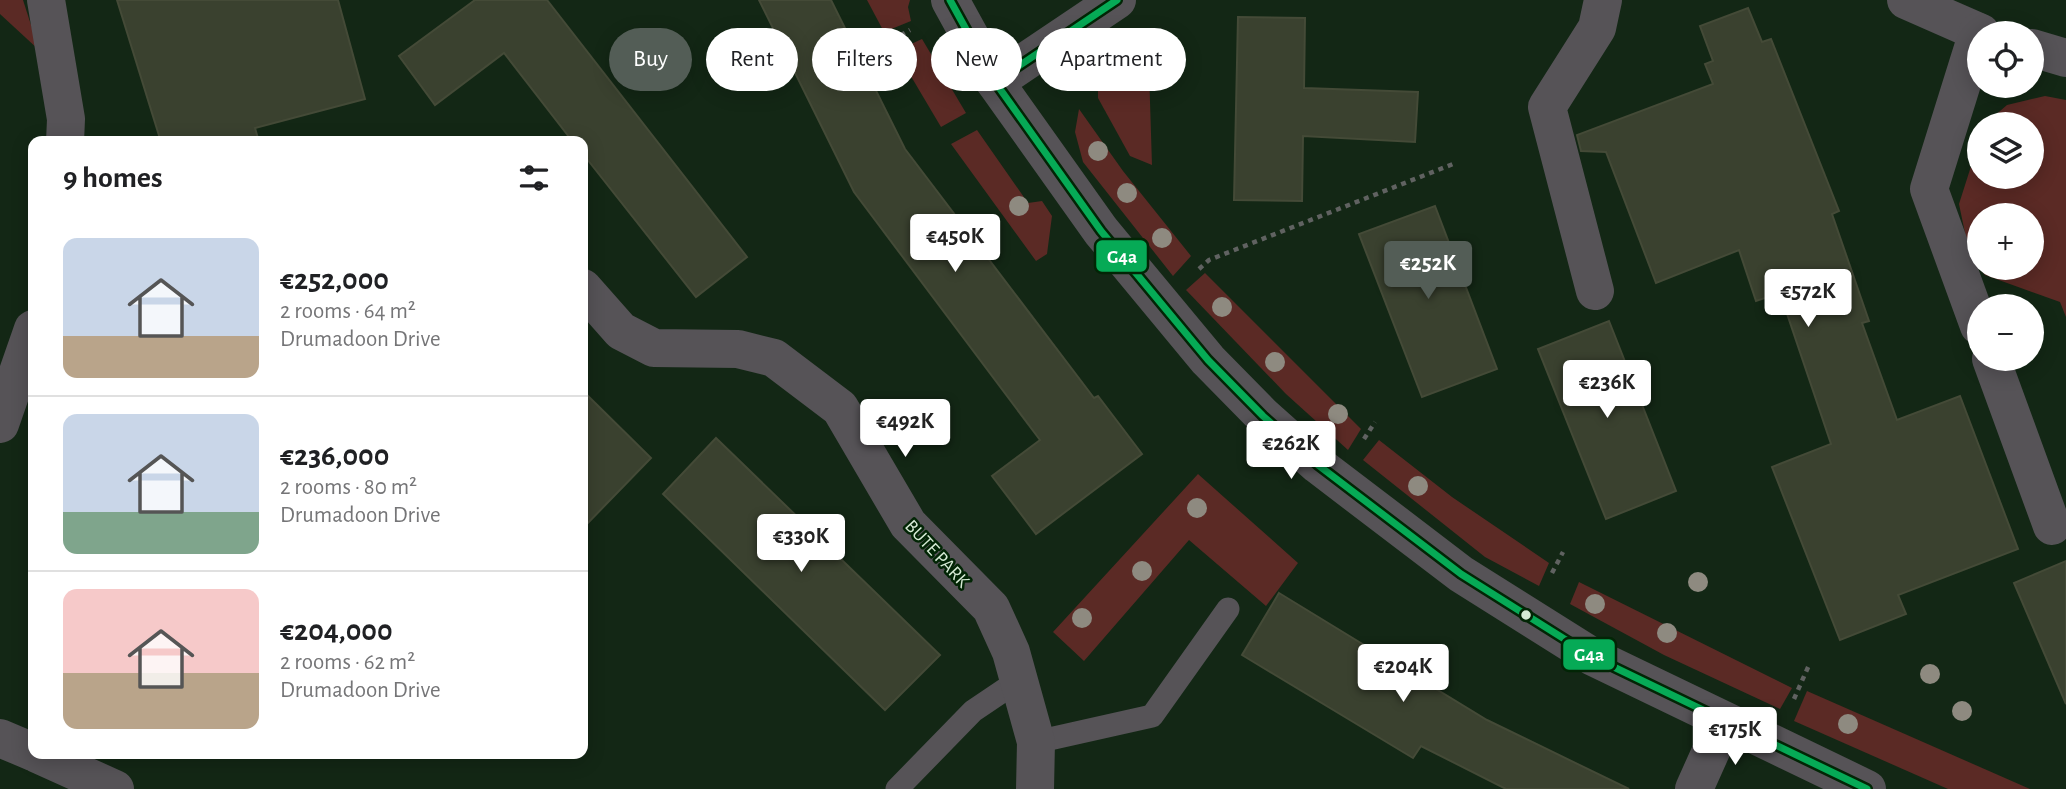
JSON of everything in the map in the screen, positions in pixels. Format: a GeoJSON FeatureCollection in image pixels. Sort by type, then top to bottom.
{"type":"FeatureCollection","features":[{"type":"Feature","properties":{"kind":"street"},"geometry":{"type":"LineString","coordinates":[[46,0],[66,119],[65,136]]}},
{"type":"Feature","properties":{"kind":"street"},"geometry":{"type":"LineString","coordinates":[[950,0],[965,28]]}},
{"type":"Feature","properties":{"kind":"street"},"geometry":{"type":"LineString","coordinates":[[1022,64],[1117,0]]}},
{"type":"Feature","properties":{"kind":"street"},"geometry":{"type":"LineString","coordinates":[[1595,291],[1547,107],[1597,28],[1603,0]]}},
{"type":"Feature","properties":{"kind":"street"},"geometry":{"type":"LineString","coordinates":[[1906,0],[1967,27]]}},
{"type":"Feature","properties":{"kind":"street"},"geometry":{"type":"LineString","coordinates":[[2044,52],[2066,58]]}},
{"type":"Feature","properties":{"kind":"street"},"geometry":{"type":"LineString","coordinates":[[1967,73],[1929,189],[1967,294]]}},
{"type":"Feature","properties":{"kind":"street"},"geometry":{"type":"LineString","coordinates":[[1001,91],[1101,231],[1209,360],[1263,416],[1387,521],[1528,618],[1593,657],[1867,789]]}},
{"type":"Feature","properties":{"kind":"street","name":"BUTE PARK"},"geometry":{"type":"LineString","coordinates":[[588,294],[621,331],[654,348],[738,349],[774,358],[840,408],[908,524],[991,608],[1012,652],[1036,742],[1035,789]]}},
{"type":"Feature","properties":{"kind":"street"},"geometry":{"type":"LineString","coordinates":[[0,424],[28,343]]}},
{"type":"Feature","properties":{"kind":"street"},"geometry":{"type":"LineString","coordinates":[[1995,371],[2052,526]]}},
{"type":"Feature","properties":{"kind":"street"},"geometry":{"type":"LineString","coordinates":[[1694,789],[1724,722]]}},
{"type":"Feature","properties":{"kind":"street"},"geometry":{"type":"LineString","coordinates":[[0,738],[28,750]]}},
{"type":"Feature","properties":{"kind":"street"},"geometry":{"type":"LineString","coordinates":[[48,759],[115,789]]}},
{"type":"Feature","properties":{"kind":"lane"},"geometry":{"type":"LineString","coordinates":[[1036,742],[1152,716],[1228,609]]}},
{"type":"Feature","properties":{"kind":"lane"},"geometry":{"type":"LineString","coordinates":[[897,789],[973,711],[1019,680]]}},
{"type":"Feature","properties":{"kind":"path"},"geometry":{"type":"LineString","coordinates":[[913,28],[917,26]]}},
{"type":"Feature","properties":{"kind":"path"},"geometry":{"type":"LineString","coordinates":[[1189,276],[1209,260],[1453,164]]}},
{"type":"Feature","properties":{"kind":"path"},"geometry":{"type":"LineString","coordinates":[[1549,579],[1563,552]]}},
{"type":"Feature","properties":{"kind":"path"},"geometry":{"type":"LineString","coordinates":[[1801,685],[1809,665]]}},
{"type":"Feature","properties":{"kind":"shaded area"},"geometry":{"type":"Polygon","coordinates":[[[0,0],[23,0],[39,50],[0,14],[0,0]]]}},
{"type":"Feature","properties":{"kind":"shaded area"},"geometry":{"type":"Polygon","coordinates":[[[867,0],[910,0],[908,7],[911,21],[894,28],[882,28],[867,0]]]}},
{"type":"Feature","properties":{"kind":"shaded area"},"geometry":{"type":"Polygon","coordinates":[[[922,39],[931,54],[931,91],[953,91],[966,113],[941,127],[917,86],[917,41],[922,39]]]}},
{"type":"Feature","properties":{"kind":"shaded area"},"geometry":{"type":"Polygon","coordinates":[[[1098,91],[1150,91],[1152,165],[1130,156],[1098,98],[1098,91]]]}},
{"type":"Feature","properties":{"kind":"shaded area"},"geometry":{"type":"Polygon","coordinates":[[[2045,96],[2066,100],[2066,317],[2060,302],[2044,294],[1999,280],[2044,280],[2044,203],[1967,203],[1967,243],[1959,204],[1967,179],[1967,189],[2044,189],[2044,112],[1999,112],[2007,105],[2045,96]]]}},
{"type":"Feature","properties":{"kind":"shaded area"},"geometry":{"type":"Polygon","coordinates":[[[1079,109],[1123,171],[1191,256],[1173,276],[1083,162],[1075,132],[1079,109]]]}},
{"type":"Feature","properties":{"kind":"shaded area"},"geometry":{"type":"Polygon","coordinates":[[[977,130],[1028,203],[1042,201],[1052,216],[1047,254],[1036,261],[951,144],[977,130]]]}},
{"type":"Feature","properties":{"kind":"shaded area"},"geometry":{"type":"Polygon","coordinates":[[[1205,273],[1361,429],[1348,450],[1286,394],[1186,290],[1205,273]]]}},
{"type":"Feature","properties":{"kind":"shaded area"},"geometry":{"type":"Polygon","coordinates":[[[1379,440],[1452,497],[1549,563],[1539,586],[1485,557],[1363,460],[1379,440]]]}},
{"type":"Feature","properties":{"kind":"shaded area"},"geometry":{"type":"Polygon","coordinates":[[[1198,474],[1298,563],[1266,606],[1189,540],[1084,661],[1053,632],[1198,474]]]}},
{"type":"Feature","properties":{"kind":"shaded area"},"geometry":{"type":"Polygon","coordinates":[[[1579,582],[1792,688],[1780,709],[1664,655],[1570,604],[1579,582]]]}},
{"type":"Feature","properties":{"kind":"shaded area"},"geometry":{"type":"Polygon","coordinates":[[[1807,691],[2030,789],[1948,789],[1794,721],[1807,691]]]}},
{"type":"Feature","properties":{"kind":"building"},"geometry":{"type":"Polygon","coordinates":[[[117,0],[338,0],[365,99],[255,128],[257,136],[159,136],[117,0]]]}},
{"type":"Feature","properties":{"kind":"building"},"geometry":{"type":"Polygon","coordinates":[[[475,0],[547,0],[609,80],[609,91],[618,91],[747,257],[696,297],[588,160],[588,136],[568,136],[504,53],[435,105],[399,56],[475,0]]]}},
{"type":"Feature","properties":{"kind":"building"},"geometry":{"type":"Polygon","coordinates":[[[759,0],[831,0],[845,28],[812,28],[812,91],[876,91],[905,149],[1094,398],[1098,396],[1142,454],[1036,534],[992,476],[1040,440],[854,192],[798,79],[798,28],[773,28],[759,0]]]}},
{"type":"Feature","properties":{"kind":"building"},"geometry":{"type":"Polygon","coordinates":[[[1748,8],[1762,42],[1771,39],[1839,211],[1832,214],[1869,321],[1862,323],[1897,420],[1960,396],[2018,549],[1898,595],[1906,614],[1840,640],[1772,467],[1831,444],[1780,293],[1756,301],[1739,250],[1656,283],[1606,152],[1581,151],[1577,135],[1713,84],[1705,64],[1713,61],[1700,26],[1748,8]]]}},
{"type":"Feature","properties":{"kind":"building"},"geometry":{"type":"Polygon","coordinates":[[[1238,17],[1305,18],[1304,88],[1418,92],[1415,142],[1303,136],[1302,201],[1234,200],[1238,17]]]}},
{"type":"Feature","properties":{"kind":"building"},"geometry":{"type":"Polygon","coordinates":[[[1435,206],[1497,369],[1422,397],[1359,234],[1435,206]]]}},
{"type":"Feature","properties":{"kind":"building"},"geometry":{"type":"Polygon","coordinates":[[[1609,321],[1676,491],[1606,519],[1538,349],[1609,321]]]}},
{"type":"Feature","properties":{"kind":"building"},"geometry":{"type":"Polygon","coordinates":[[[588,396],[651,458],[588,523],[588,396]]]}},
{"type":"Feature","properties":{"kind":"building"},"geometry":{"type":"Polygon","coordinates":[[[716,438],[940,655],[885,710],[663,494],[716,438]]]}},
{"type":"Feature","properties":{"kind":"building"},"geometry":{"type":"Polygon","coordinates":[[[2066,561],[2066,704],[2014,583],[2066,561]]]}},
{"type":"Feature","properties":{"kind":"building"},"geometry":{"type":"Polygon","coordinates":[[[1279,593],[1487,720],[1629,789],[1506,789],[1421,746],[1413,758],[1242,655],[1279,593]]]}},
{"type":"Feature","properties":{"kind":"transit line","name":"G4a"},"geometry":{"type":"LineString","coordinates":[[950,0],[995,82],[1101,231],[1208,360],[1263,416],[1318,465],[1461,574],[1593,657],[1867,789]]}},
{"type":"Feature","properties":{"kind":"transit line","name":"G4a"},"geometry":{"type":"LineString","coordinates":[[1022,64],[1117,0]]}}]}
